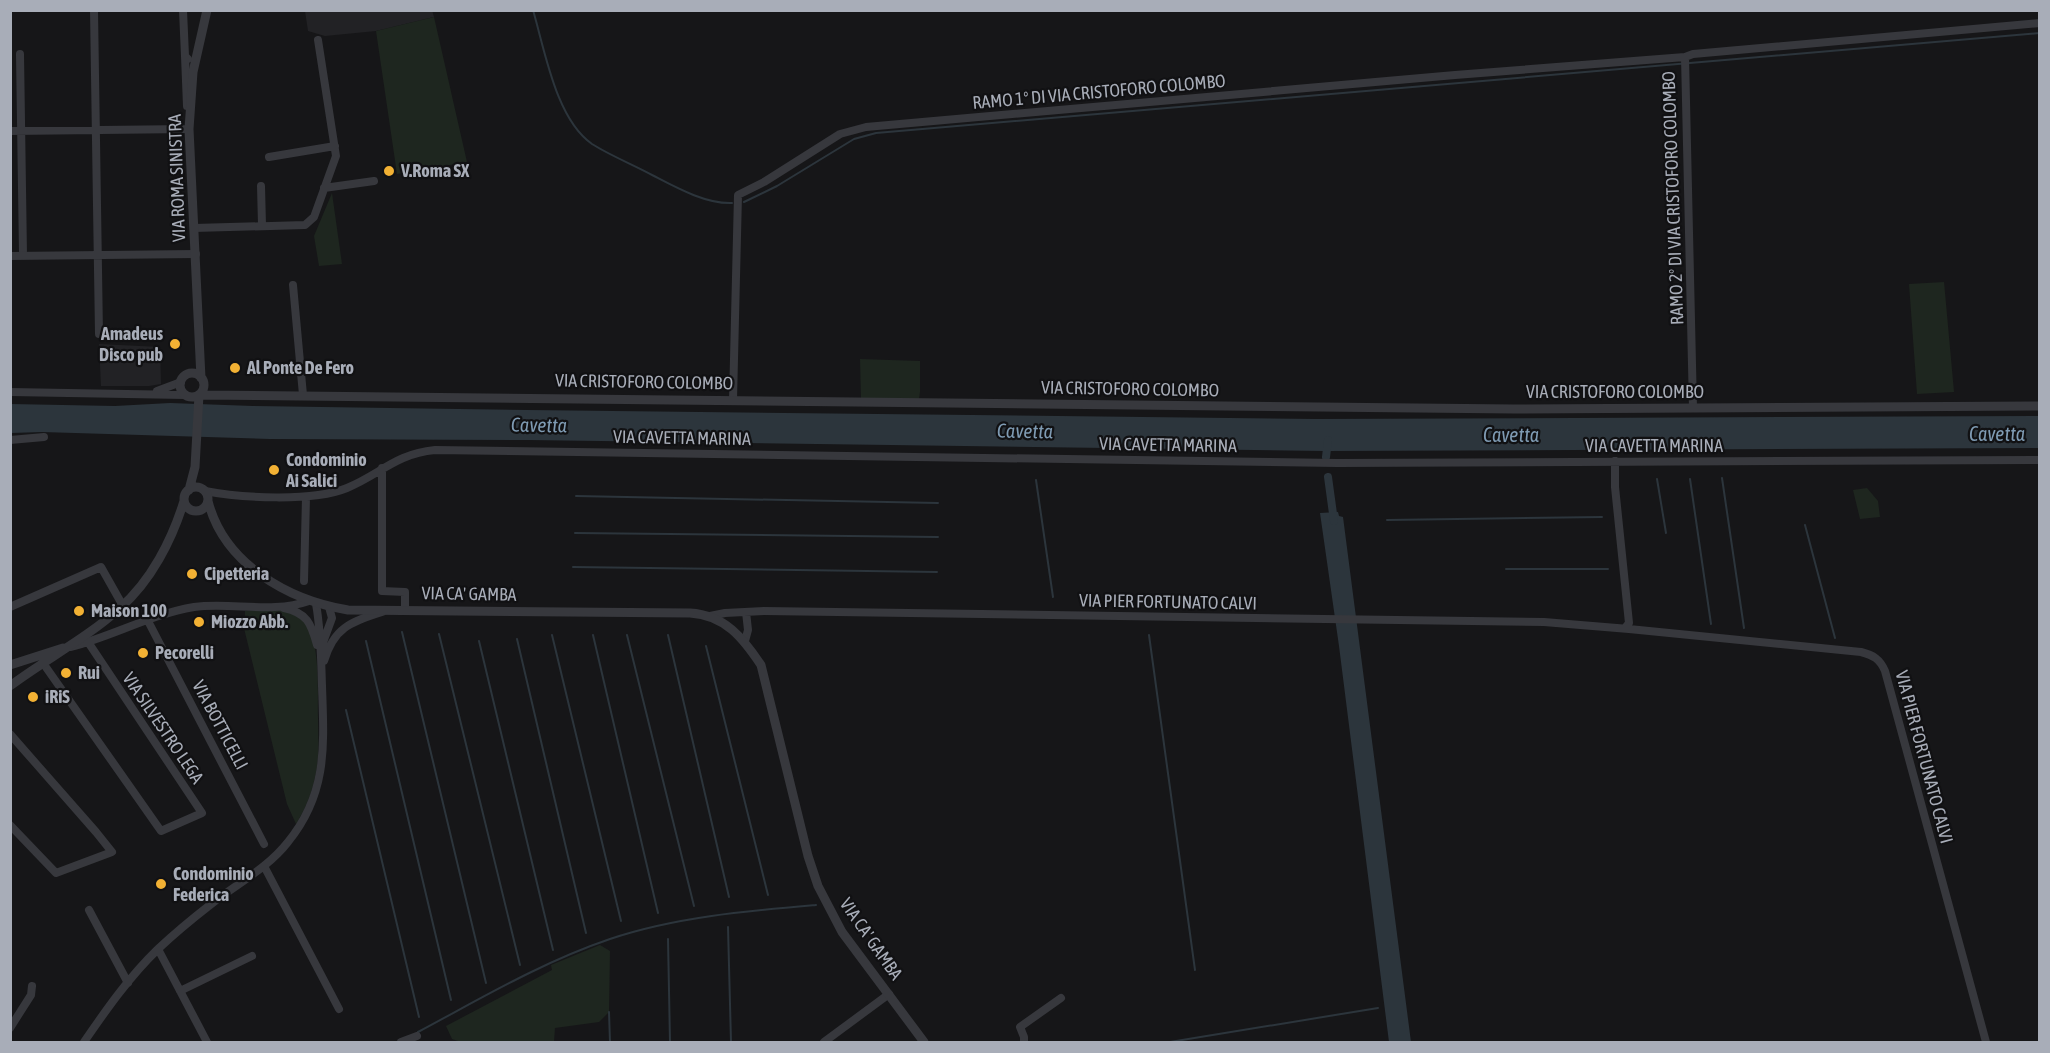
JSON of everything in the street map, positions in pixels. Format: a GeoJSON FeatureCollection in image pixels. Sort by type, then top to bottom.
{"type":"FeatureCollection","features":[{"type":"Feature","properties":{"kind":"street"},"geometry":{"type":"LineString","coordinates":[[94,10],[99,334]]}},
{"type":"Feature","properties":{"kind":"street"},"geometry":{"type":"LineString","coordinates":[[10,131],[189,129],[183,10]]}},
{"type":"Feature","properties":{"kind":"street","name":"VIA ROMA SINISTRA"},"geometry":{"type":"LineString","coordinates":[[203,381],[199,345],[189,129],[195,61],[207,10]]}},
{"type":"Feature","properties":{"kind":"street","name":"RAMO 2° DI VIA CRISTOFORO COLOMBO"},"geometry":{"type":"LineString","coordinates":[[1693,408],[1685,62],[2040,23]]}},
{"type":"Feature","properties":{"kind":"street"},"geometry":{"type":"LineString","coordinates":[[194,228],[305,225],[311,222],[336,156],[318,40]]}},
{"type":"Feature","properties":{"kind":"street"},"geometry":{"type":"LineString","coordinates":[[20,54],[23,255]]}},
{"type":"Feature","properties":{"kind":"street"},"geometry":{"type":"LineString","coordinates":[[185,56],[195,61]]}},
{"type":"Feature","properties":{"kind":"street","name":"RAMO 1° DI VIA CRISTOFORO COLOMBO"},"geometry":{"type":"LineString","coordinates":[[733,400],[738,195],[764,182],[840,134],[866,127],[1455,75],[1685,62]]}},
{"type":"Feature","properties":{"kind":"street"},"geometry":{"type":"LineString","coordinates":[[269,157],[334,146]]}},
{"type":"Feature","properties":{"kind":"street"},"geometry":{"type":"LineString","coordinates":[[324,188],[374,181]]}},
{"type":"Feature","properties":{"kind":"street"},"geometry":{"type":"LineString","coordinates":[[261,186],[262,225]]}},
{"type":"Feature","properties":{"kind":"street"},"geometry":{"type":"LineString","coordinates":[[10,256],[196,254]]}},
{"type":"Feature","properties":{"kind":"street"},"geometry":{"type":"LineString","coordinates":[[293,285],[303,395]]}},
{"type":"Feature","properties":{"kind":"street","name":"VIA ROMA SINISTRA"},"geometry":{"type":"LineString","coordinates":[[189,374],[199,345]]}},
{"type":"Feature","properties":{"kind":"street"},"geometry":{"type":"LineString","coordinates":[[141,394],[164,389],[180,382],[189,374],[195,374],[219,394]]}},
{"type":"Feature","properties":{"kind":"street"},"geometry":{"type":"LineString","coordinates":[[10,686],[109,618],[139,588],[158,560],[177,524],[195,467],[197,414],[194,397],[203,381]]}},
{"type":"Feature","properties":{"kind":"street"},"geometry":{"type":"LineString","coordinates":[[180,382],[181,389],[194,397]]}},
{"type":"Feature","properties":{"kind":"street"},"geometry":{"type":"LineString","coordinates":[[10,392],[194,397]]}},
{"type":"Feature","properties":{"kind":"street","name":"VIA CRISTOFORO COLOMBO"},"geometry":{"type":"LineString","coordinates":[[194,397],[219,394],[1336,408],[2040,406]]}},
{"type":"Feature","properties":{"kind":"street"},"geometry":{"type":"LineString","coordinates":[[10,440],[44,437]]}},
{"type":"Feature","properties":{"kind":"street","name":"VIA CAVETTA MARINA"},"geometry":{"type":"LineString","coordinates":[[206,495],[306,496],[327,494],[347,488],[406,455],[435,450],[1338,463],[2040,460]]}},
{"type":"Feature","properties":{"kind":"street"},"geometry":{"type":"LineString","coordinates":[[1615,461],[1615,487],[1629,623],[1625,628]]}},
{"type":"Feature","properties":{"kind":"street","name":"VIA CA' GAMBA"},"geometry":{"type":"LineString","coordinates":[[195,467],[216,525],[235,553],[255,571],[280,587],[312,602],[348,610],[690,613],[710,616],[734,630],[745,641],[761,665],[808,856],[818,886],[842,932],[924,1042]]}},
{"type":"Feature","properties":{"kind":"street"},"geometry":{"type":"LineString","coordinates":[[382,468],[382,591],[405,592],[405,610]]}},
{"type":"Feature","properties":{"kind":"street"},"geometry":{"type":"LineString","coordinates":[[177,524],[204,508],[206,495],[194,488],[189,490]]}},
{"type":"Feature","properties":{"kind":"street"},"geometry":{"type":"LineString","coordinates":[[304,582],[306,496]]}},
{"type":"Feature","properties":{"kind":"street"},"geometry":{"type":"LineString","coordinates":[[184,501],[188,508],[197,511]]}},
{"type":"Feature","properties":{"kind":"street","name":"VIA CA' GAMBA"},"geometry":{"type":"LineString","coordinates":[[197,511],[216,525]]}},
{"type":"Feature","properties":{"kind":"street"},"geometry":{"type":"LineString","coordinates":[[10,607],[101,567],[123,606]]}},
{"type":"Feature","properties":{"kind":"street"},"geometry":{"type":"LineString","coordinates":[[10,665],[51,650],[88,642],[174,612],[202,606],[280,607],[312,602],[321,650],[323,765],[316,793],[305,817],[288,842],[264,866],[214,901],[158,949],[113,1001],[84,1042]]}},
{"type":"Feature","properties":{"kind":"street"},"geometry":{"type":"LineString","coordinates":[[280,607],[298,612],[308,620],[321,659]]}},
{"type":"Feature","properties":{"kind":"street"},"geometry":{"type":"LineString","coordinates":[[321,650],[332,618],[329,607]]}},
{"type":"Feature","properties":{"kind":"street"},"geometry":{"type":"LineString","coordinates":[[321,668],[329,645],[340,630],[390,610]]}},
{"type":"Feature","properties":{"kind":"street"},"geometry":{"type":"LineString","coordinates":[[745,641],[748,630],[746,612]]}},
{"type":"Feature","properties":{"kind":"street","name":"VIA PIER FORTUNATO CALVI"},"geometry":{"type":"LineString","coordinates":[[710,616],[746,612],[1544,622],[1861,652],[1877,658],[1885,671],[1986,1042]]}},
{"type":"Feature","properties":{"kind":"street"},"geometry":{"type":"LineString","coordinates":[[109,618],[112,623],[127,627]]}},
{"type":"Feature","properties":{"kind":"street","name":"VIA BOTTICELLI"},"geometry":{"type":"LineString","coordinates":[[148,621],[264,844]]}},
{"type":"Feature","properties":{"kind":"street"},"geometry":{"type":"LineString","coordinates":[[99,625],[103,631],[114,633]]}},
{"type":"Feature","properties":{"kind":"street","name":"VIA SILVESTRO LEGA"},"geometry":{"type":"LineString","coordinates":[[43,663],[161,831],[202,813],[88,642]]}},
{"type":"Feature","properties":{"kind":"street"},"geometry":{"type":"LineString","coordinates":[[10,734],[112,852],[56,873],[10,825]]}},
{"type":"Feature","properties":{"kind":"street"},"geometry":{"type":"LineString","coordinates":[[264,866],[339,1009]]}},
{"type":"Feature","properties":{"kind":"street"},"geometry":{"type":"LineString","coordinates":[[89,910],[128,983]]}},
{"type":"Feature","properties":{"kind":"street"},"geometry":{"type":"LineString","coordinates":[[158,949],[207,1042]]}},
{"type":"Feature","properties":{"kind":"street"},"geometry":{"type":"LineString","coordinates":[[180,991],[252,956]]}},
{"type":"Feature","properties":{"kind":"street"},"geometry":{"type":"LineString","coordinates":[[10,1028],[31,995],[32,986]]}},
{"type":"Feature","properties":{"kind":"street"},"geometry":{"type":"LineString","coordinates":[[824,1042],[889,994]]}},
{"type":"Feature","properties":{"kind":"street"},"geometry":{"type":"LineString","coordinates":[[1024,1042],[1020,1027],[1060,998]]}},
{"type":"Feature","properties":{"kind":"street"},"geometry":{"type":"LineString","coordinates":[[401,1042],[417,1036]]}},
{"type":"Feature","properties":{"kind":"shaded area"},"geometry":{"type":"Polygon","coordinates":[[[432,10],[434,17],[376,31],[325,36],[308,31],[305,11],[432,10]]]}},
{"type":"Feature","properties":{"kind":"shaded area"},"geometry":{"type":"Polygon","coordinates":[[[434,17],[467,162],[397,174],[376,31],[434,17]]]}},
{"type":"Feature","properties":{"kind":"shaded area"},"geometry":{"type":"Polygon","coordinates":[[[332,193],[342,264],[319,266],[314,236],[332,193]]]}},
{"type":"Feature","properties":{"kind":"shaded area"},"geometry":{"type":"Polygon","coordinates":[[[1944,282],[1954,392],[1917,394],[1909,284],[1944,282]]]}},
{"type":"Feature","properties":{"kind":"shaded area"},"geometry":{"type":"Polygon","coordinates":[[[99,344],[160,347],[161,384],[101,386],[99,344]]]}},
{"type":"Feature","properties":{"kind":"shaded area"},"geometry":{"type":"Polygon","coordinates":[[[860,359],[920,361],[919,399],[861,398],[860,359]]]}},
{"type":"Feature","properties":{"kind":"shaded area"},"geometry":{"type":"Polygon","coordinates":[[[1867,488],[1878,501],[1880,517],[1860,519],[1853,490],[1867,488]]]}},
{"type":"Feature","properties":{"kind":"shaded area"},"geometry":{"type":"Polygon","coordinates":[[[278,610],[296,614],[305,621],[315,646],[318,677],[318,762],[310,795],[296,824],[287,804],[242,620],[245,619],[245,611],[278,610]]]}},
{"type":"Feature","properties":{"kind":"shaded area"},"geometry":{"type":"Polygon","coordinates":[[[600,945],[610,951],[609,1012],[599,1022],[555,1028],[554,1042],[461,1042],[452,1039],[446,1026],[552,970],[551,965],[600,945]]]}},
{"type":"Feature","properties":{"kind":"water","name":"Cavetta"},"geometry":{"type":"Polygon","coordinates":[[[170,403],[528,410],[1316,419],[2039,416],[2040,448],[1325,451],[528,440],[270,439],[11,433],[10,404],[115,406],[170,403]]]}},
{"type":"Feature","properties":{"kind":"water"},"geometry":{"type":"Polygon","coordinates":[[[1338,512],[1339,516],[1343,517],[1411,1042],[1389,1042],[1320,513],[1338,512]]]}},
{"type":"Feature","properties":{"kind":"waterway"},"geometry":{"type":"LineString","coordinates":[[533,10],[553,83],[569,118],[580,133],[599,148],[682,190],[712,201],[732,203]]}},
{"type":"Feature","properties":{"kind":"waterway"},"geometry":{"type":"LineString","coordinates":[[744,202],[777,186],[854,139],[876,133],[2040,33]]}},
{"type":"Feature","properties":{"kind":"waterway"},"geometry":{"type":"LineString","coordinates":[[1326,457],[1328,440]]}},
{"type":"Feature","properties":{"kind":"waterway"},"geometry":{"type":"LineString","coordinates":[[1328,477],[1334,521]]}},
{"type":"Feature","properties":{"kind":"waterway"},"geometry":{"type":"LineString","coordinates":[[1722,478],[1744,628]]}},
{"type":"Feature","properties":{"kind":"waterway"},"geometry":{"type":"LineString","coordinates":[[1657,479],[1666,533]]}},
{"type":"Feature","properties":{"kind":"waterway"},"geometry":{"type":"LineString","coordinates":[[1690,479],[1711,624]]}},
{"type":"Feature","properties":{"kind":"waterway"},"geometry":{"type":"LineString","coordinates":[[1036,480],[1053,597]]}},
{"type":"Feature","properties":{"kind":"waterway"},"geometry":{"type":"LineString","coordinates":[[576,496],[938,503]]}},
{"type":"Feature","properties":{"kind":"waterway"},"geometry":{"type":"LineString","coordinates":[[1387,520],[1602,517]]}},
{"type":"Feature","properties":{"kind":"waterway"},"geometry":{"type":"LineString","coordinates":[[1805,525],[1835,638]]}},
{"type":"Feature","properties":{"kind":"waterway"},"geometry":{"type":"LineString","coordinates":[[575,533],[938,537]]}},
{"type":"Feature","properties":{"kind":"waterway"},"geometry":{"type":"LineString","coordinates":[[573,567],[937,572]]}},
{"type":"Feature","properties":{"kind":"waterway"},"geometry":{"type":"LineString","coordinates":[[1506,569],[1608,569]]}},
{"type":"Feature","properties":{"kind":"waterway"},"geometry":{"type":"LineString","coordinates":[[402,632],[486,983]]}},
{"type":"Feature","properties":{"kind":"waterway"},"geometry":{"type":"LineString","coordinates":[[439,634],[520,965]]}},
{"type":"Feature","properties":{"kind":"waterway"},"geometry":{"type":"LineString","coordinates":[[552,635],[621,921]]}},
{"type":"Feature","properties":{"kind":"waterway"},"geometry":{"type":"LineString","coordinates":[[593,635],[658,913]]}},
{"type":"Feature","properties":{"kind":"waterway"},"geometry":{"type":"LineString","coordinates":[[627,635],[694,906]]}},
{"type":"Feature","properties":{"kind":"waterway"},"geometry":{"type":"LineString","coordinates":[[668,635],[729,897]]}},
{"type":"Feature","properties":{"kind":"waterway"},"geometry":{"type":"LineString","coordinates":[[1149,635],[1195,970]]}},
{"type":"Feature","properties":{"kind":"waterway"},"geometry":{"type":"LineString","coordinates":[[517,639],[586,933]]}},
{"type":"Feature","properties":{"kind":"waterway"},"geometry":{"type":"LineString","coordinates":[[366,641],[451,1000]]}},
{"type":"Feature","properties":{"kind":"waterway"},"geometry":{"type":"LineString","coordinates":[[479,641],[553,950]]}},
{"type":"Feature","properties":{"kind":"waterway"},"geometry":{"type":"LineString","coordinates":[[706,646],[768,895]]}},
{"type":"Feature","properties":{"kind":"waterway"},"geometry":{"type":"LineString","coordinates":[[346,710],[419,1017]]}},
{"type":"Feature","properties":{"kind":"waterway"},"geometry":{"type":"LineString","coordinates":[[418,1032],[536,970],[585,948],[635,931],[686,920],[816,905]]}},
{"type":"Feature","properties":{"kind":"waterway"},"geometry":{"type":"LineString","coordinates":[[728,927],[731,1042]]}},
{"type":"Feature","properties":{"kind":"waterway"},"geometry":{"type":"LineString","coordinates":[[668,939],[670,1042]]}},
{"type":"Feature","properties":{"kind":"waterway"},"geometry":{"type":"LineString","coordinates":[[1170,1042],[1378,1008]]}},
{"type":"Feature","properties":{"kind":"waterway"},"geometry":{"type":"LineString","coordinates":[[609,1012],[610,1042]]}},
{"type":"Feature","properties":{"kind":"place","name":"V.Roma SX"},"geometry":{"type":"Point","coordinates":[389,171]}},
{"type":"Feature","properties":{"kind":"place","name":"Amadeus Disco pub"},"geometry":{"type":"Point","coordinates":[175,344]}},
{"type":"Feature","properties":{"kind":"place","name":"Al Ponte De Fero"},"geometry":{"type":"Point","coordinates":[235,368]}},
{"type":"Feature","properties":{"kind":"place","name":"Condominio Ai Salici"},"geometry":{"type":"Point","coordinates":[274,470]}},
{"type":"Feature","properties":{"kind":"place","name":"Cipetteria"},"geometry":{"type":"Point","coordinates":[192,574]}},
{"type":"Feature","properties":{"kind":"place","name":"Maison 100"},"geometry":{"type":"Point","coordinates":[79,611]}},
{"type":"Feature","properties":{"kind":"place","name":"Miozzo Abb."},"geometry":{"type":"Point","coordinates":[199,622]}},
{"type":"Feature","properties":{"kind":"place","name":"Pecorelli"},"geometry":{"type":"Point","coordinates":[143,653]}},
{"type":"Feature","properties":{"kind":"place","name":"Rui"},"geometry":{"type":"Point","coordinates":[66,673]}},
{"type":"Feature","properties":{"kind":"place","name":"iRiS"},"geometry":{"type":"Point","coordinates":[33,697]}},
{"type":"Feature","properties":{"kind":"place","name":"Condominio Federica"},"geometry":{"type":"Point","coordinates":[161,884]}}]}
